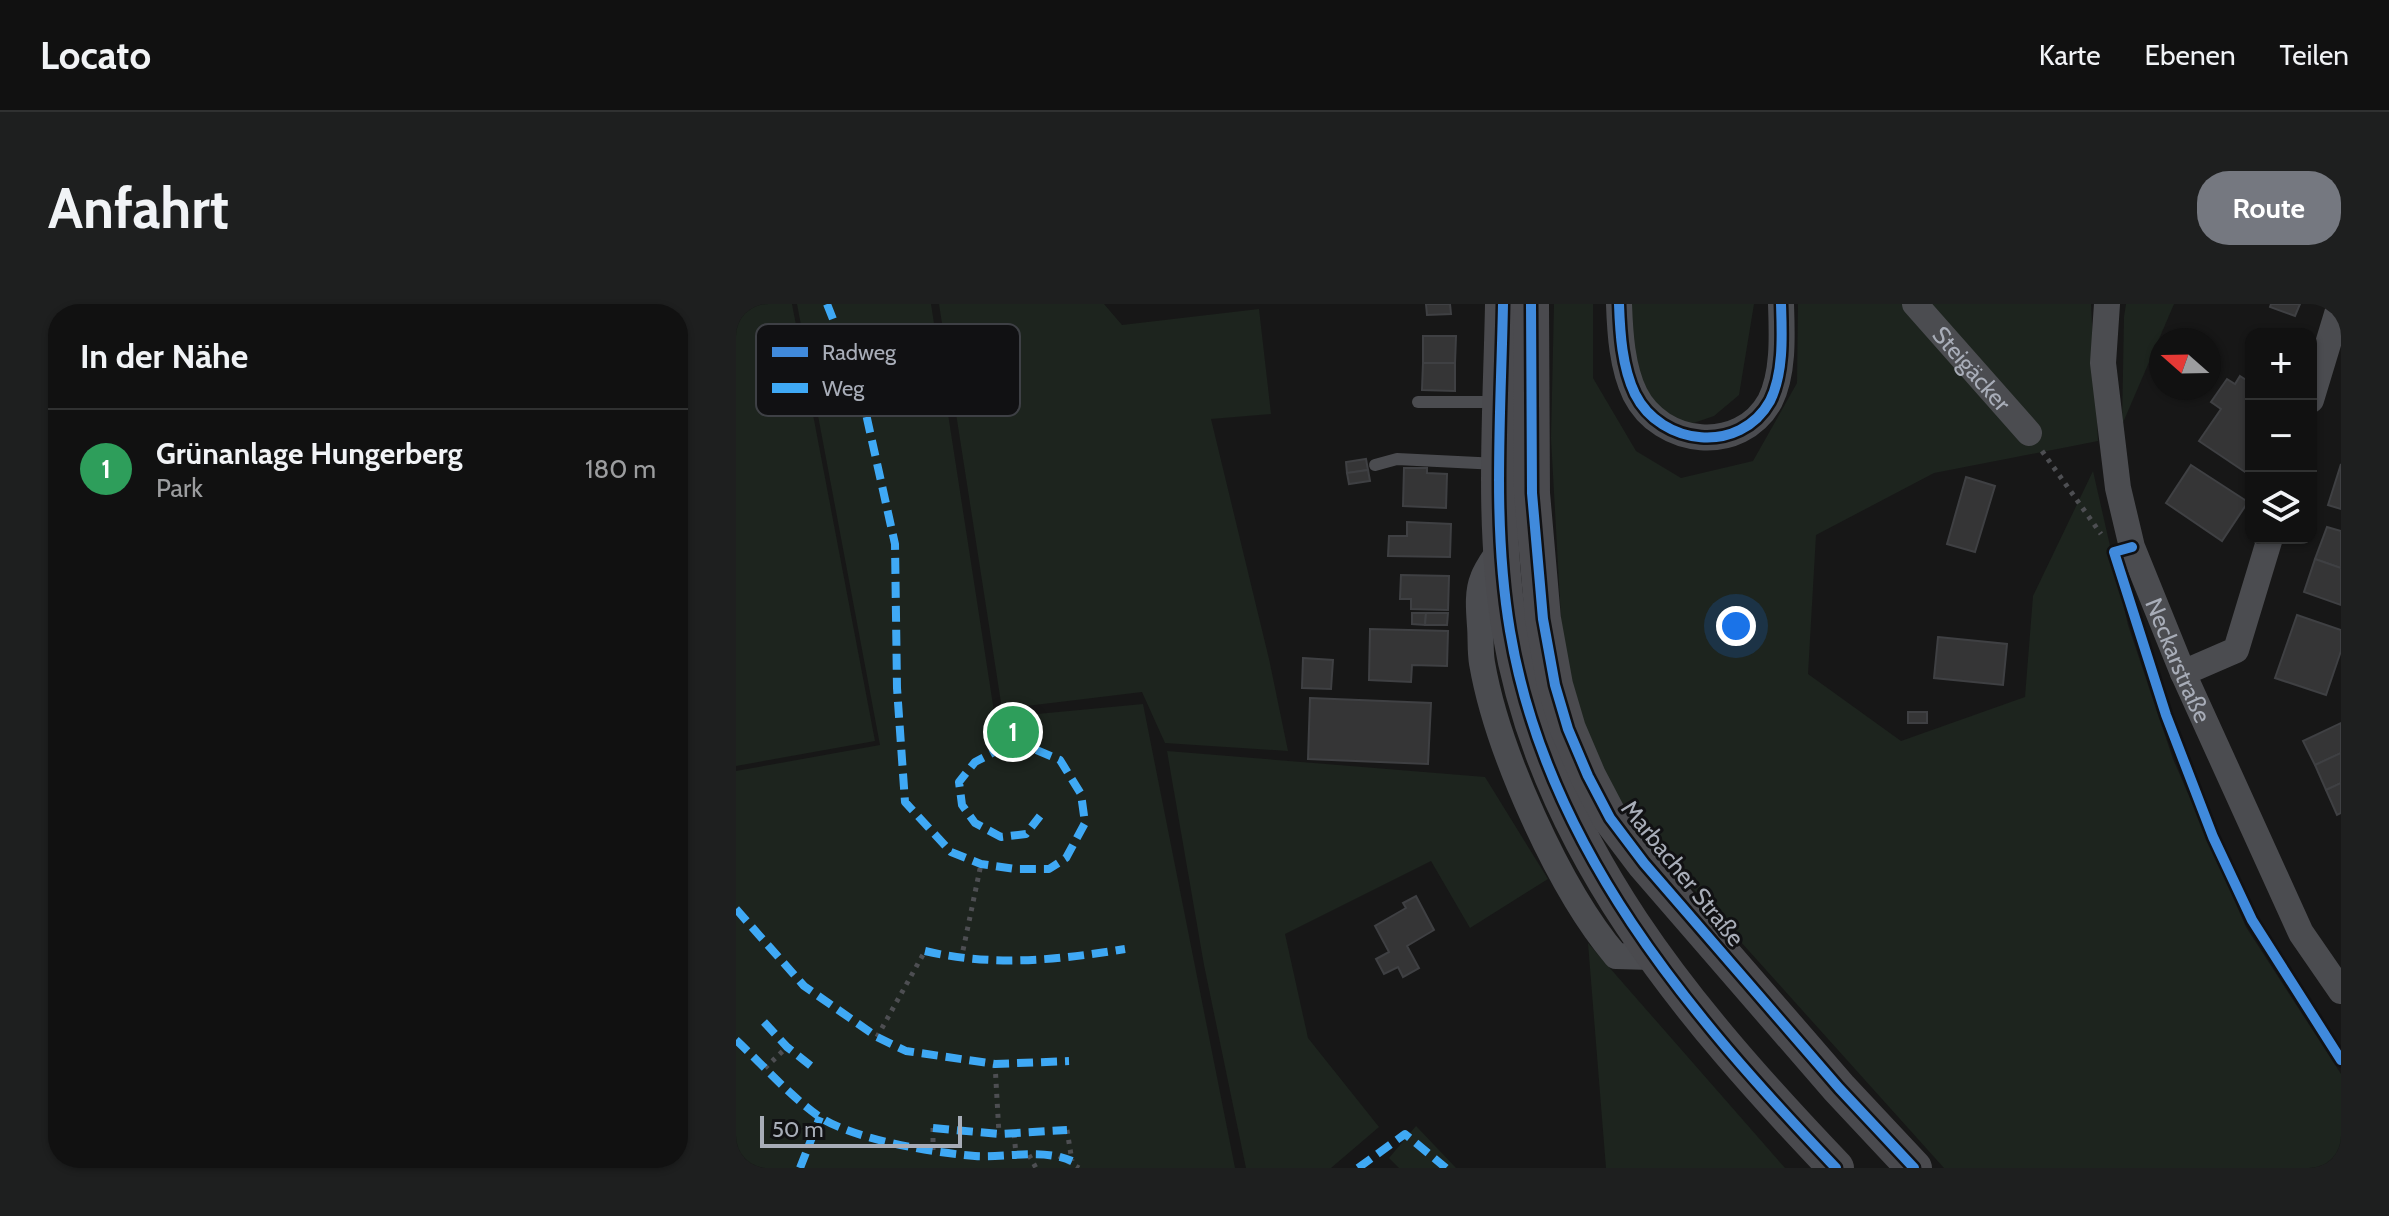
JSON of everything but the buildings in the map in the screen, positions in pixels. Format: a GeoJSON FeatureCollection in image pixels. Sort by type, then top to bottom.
{"type":"FeatureCollection","features":[{"type":"Feature","properties":{"kind":"main road","name":"Marbacher Straße"},"geometry":{"type":"LineString","coordinates":[[1512,310],[1517,402],[1532,493],[1543,619],[1555,685],[1568,729],[1610,818],[1702,932],[1914,1168]]}},
{"type":"Feature","properties":{"kind":"main road","name":"Marbacher Straße"},"geometry":{"type":"LineString","coordinates":[[1517,402],[1501,464],[1502,546],[1510,634],[1550,771],[1607,887],[1652,957],[1750,1077],[1836,1168]]}},
{"type":"Feature","properties":{"kind":"main road"},"geometry":{"type":"LineString","coordinates":[[1652,957],[1676,954],[1691,945],[1702,932]]}},
{"type":"Feature","properties":{"kind":"street"},"geometry":{"type":"LineString","coordinates":[[1619,304],[1626,368],[1635,395],[1650,414],[1675,430],[1701,440],[1726,436],[1749,424],[1769,402],[1779,375],[1781,304]]}},
{"type":"Feature","properties":{"kind":"street","name":"Steigäcker"},"geometry":{"type":"LineString","coordinates":[[1915,304],[2029,433]]}},
{"type":"Feature","properties":{"kind":"street","name":"Neckarstraße"},"geometry":{"type":"LineString","coordinates":[[2107,304],[2103,363],[2118,488],[2132,547],[2183,673],[2301,933],[2341,991]]}},
{"type":"Feature","properties":{"kind":"street"},"geometry":{"type":"LineString","coordinates":[[2317,380],[2340,304]]}},
{"type":"Feature","properties":{"kind":"street"},"geometry":{"type":"LineString","coordinates":[[2183,673],[2236,650],[2268,544]]}},
{"type":"Feature","properties":{"kind":"lane"},"geometry":{"type":"LineString","coordinates":[[1418,402],[1517,402]]}},
{"type":"Feature","properties":{"kind":"lane"},"geometry":{"type":"LineString","coordinates":[[1375,465],[1397,459],[1501,464]]}},
{"type":"Feature","properties":{"kind":"path"},"geometry":{"type":"LineString","coordinates":[[2029,433],[2106,540]]}},
{"type":"Feature","properties":{"kind":"path"},"geometry":{"type":"LineString","coordinates":[[2151,669],[2213,837],[2252,920],[2341,1060]]}},
{"type":"Feature","properties":{"kind":"path"},"geometry":{"type":"LineString","coordinates":[[961,960],[981,864]]}},
{"type":"Feature","properties":{"kind":"path"},"geometry":{"type":"LineString","coordinates":[[877,1037],[925,951]]}},
{"type":"Feature","properties":{"kind":"path"},"geometry":{"type":"LineString","coordinates":[[765,1068],[787,1047]]}},
{"type":"Feature","properties":{"kind":"path"},"geometry":{"type":"LineString","coordinates":[[995,1064],[999,1134]]}},
{"type":"Feature","properties":{"kind":"path"},"geometry":{"type":"LineString","coordinates":[[933,1128],[933,1150]]}},
{"type":"Feature","properties":{"kind":"path"},"geometry":{"type":"LineString","coordinates":[[1067,1130],[1072,1161]]}},
{"type":"Feature","properties":{"kind":"path"},"geometry":{"type":"LineString","coordinates":[[1014,1134],[1016,1154]]}},
{"type":"Feature","properties":{"kind":"path"},"geometry":{"type":"LineString","coordinates":[[1029,1155],[1036,1168]]}},
{"type":"Feature","properties":{"kind":"path"},"geometry":{"type":"LineString","coordinates":[[1059,1156],[1079,1168]]}},
{"type":"Feature","properties":{"kind":"shaded area"},"geometry":{"type":"Polygon","coordinates":[[[736,304],[792,304],[796,324],[756,324],[756,416],[813,416],[875,741],[736,766],[736,304]]]}},
{"type":"Feature","properties":{"kind":"shaded area"},"geometry":{"type":"Polygon","coordinates":[[[797,304],[931,304],[934,324],[801,324],[797,304]]]}},
{"type":"Feature","properties":{"kind":"shaded area"},"geometry":{"type":"Polygon","coordinates":[[[939,304],[1104,304],[1122,325],[1259,309],[1271,414],[1211,419],[1288,751],[1165,743],[1142,692],[1002,709],[956,416],[1020,416],[1020,324],[942,324],[939,304]]]}},
{"type":"Feature","properties":{"kind":"shaded area"},"geometry":{"type":"Polygon","coordinates":[[[1554,304],[1593,304],[1593,378],[1636,451],[1681,478],[1753,461],[1797,383],[1798,304],[2091,304],[2098,441],[1934,473],[1816,535],[1808,674],[1901,741],[2025,697],[2033,596],[2093,471],[2128,625],[2173,759],[2246,927],[2341,1074],[2341,1168],[1944,1168],[1625,813],[1565,692],[1551,438],[1554,304]]]}},
{"type":"Feature","properties":{"kind":"shaded area"},"geometry":{"type":"Polygon","coordinates":[[[1621,304],[1754,304],[1739,395],[1714,416],[1679,428],[1635,391],[1621,304]]]}},
{"type":"Feature","properties":{"kind":"shaded area"},"geometry":{"type":"Polygon","coordinates":[[[2126,304],[2174,304],[2164,328],[2149,328],[2149,362],[2122,425],[2126,304]]]}},
{"type":"Feature","properties":{"kind":"shaded area"},"geometry":{"type":"Polygon","coordinates":[[[818,416],[948,416],[995,718],[1143,704],[1235,1168],[736,1168],[736,771],[880,745],[818,416]]]}},
{"type":"Feature","properties":{"kind":"shaded area"},"geometry":{"type":"Polygon","coordinates":[[[1167,751],[1485,777],[1548,879],[1470,928],[1431,861],[1285,934],[1308,1038],[1379,1127],[1331,1168],[1246,1168],[1204,965],[1167,751]]]}},
{"type":"Feature","properties":{"kind":"shaded area"},"geometry":{"type":"Polygon","coordinates":[[[1588,943],[1785,1168],[1606,1168],[1588,943]]]}},
{"type":"Feature","properties":{"kind":"shaded area"},"geometry":{"type":"Polygon","coordinates":[[[1416,1126],[1456,1168],[1399,1168],[1389,1158],[1416,1126]]]}},
{"type":"Feature","properties":{"kind":"marked path"},"geometry":{"type":"LineString","coordinates":[[827,304],[835,324]]}},
{"type":"Feature","properties":{"kind":"marked path"},"geometry":{"type":"LineString","coordinates":[[866,416],[895,544],[897,688],[905,802],[951,852],[981,864],[1015,869],[1049,869],[1066,858],[1085,823],[1081,794],[1060,760],[1027,746],[998,750],[975,762],[959,782],[962,805],[975,823],[1001,837],[1026,834],[1040,816]]}},
{"type":"Feature","properties":{"kind":"marked path"},"geometry":{"type":"LineString","coordinates":[[736,909],[804,986],[877,1037],[906,1051],[995,1064],[1069,1061]]}},
{"type":"Feature","properties":{"kind":"marked path"},"geometry":{"type":"LineString","coordinates":[[925,951],[976,959],[1025,960],[1125,949]]}},
{"type":"Feature","properties":{"kind":"marked path"},"geometry":{"type":"LineString","coordinates":[[764,1022],[787,1047],[815,1069]]}},
{"type":"Feature","properties":{"kind":"marked path"},"geometry":{"type":"LineString","coordinates":[[736,1040],[817,1115],[850,1131],[938,1152],[975,1156],[1049,1155],[1072,1161]]}},
{"type":"Feature","properties":{"kind":"marked path"},"geometry":{"type":"LineString","coordinates":[[800,1168],[820,1117]]}},
{"type":"Feature","properties":{"kind":"marked path"},"geometry":{"type":"LineString","coordinates":[[933,1128],[999,1134],[1067,1130]]}},
{"type":"Feature","properties":{"kind":"marked path"},"geometry":{"type":"LineString","coordinates":[[1358,1168],[1405,1134],[1446,1168]]}},
{"type":"Feature","properties":{"kind":"cycle path"},"geometry":{"type":"LineString","coordinates":[[1503,304],[1499,509],[1504,591],[1528,710],[1556,785],[1590,855],[1632,923],[1678,988],[1729,1050],[1836,1168]]}},
{"type":"Feature","properties":{"kind":"cycle path"},"geometry":{"type":"LineString","coordinates":[[1531,304],[1532,493],[1543,619],[1555,685],[1568,729],[1588,776],[1610,818],[1644,863],[1839,1088],[1914,1168]]}},
{"type":"Feature","properties":{"kind":"cycle path"},"geometry":{"type":"LineString","coordinates":[[1619,304],[1624,361],[1635,394],[1647,411],[1663,425],[1701,437],[1721,436],[1740,430],[1757,418],[1770,401],[1780,366],[1781,304]]}},
{"type":"Feature","properties":{"kind":"cycle path"},"geometry":{"type":"LineString","coordinates":[[2132,547],[2114,552],[2166,715],[2213,837],[2252,920],[2341,1060]]}},
{"type":"Feature","properties":{"kind":"place","name":"Grünanlage Hungerberg"},"geometry":{"type":"Point","coordinates":[1013,732]}}]}
